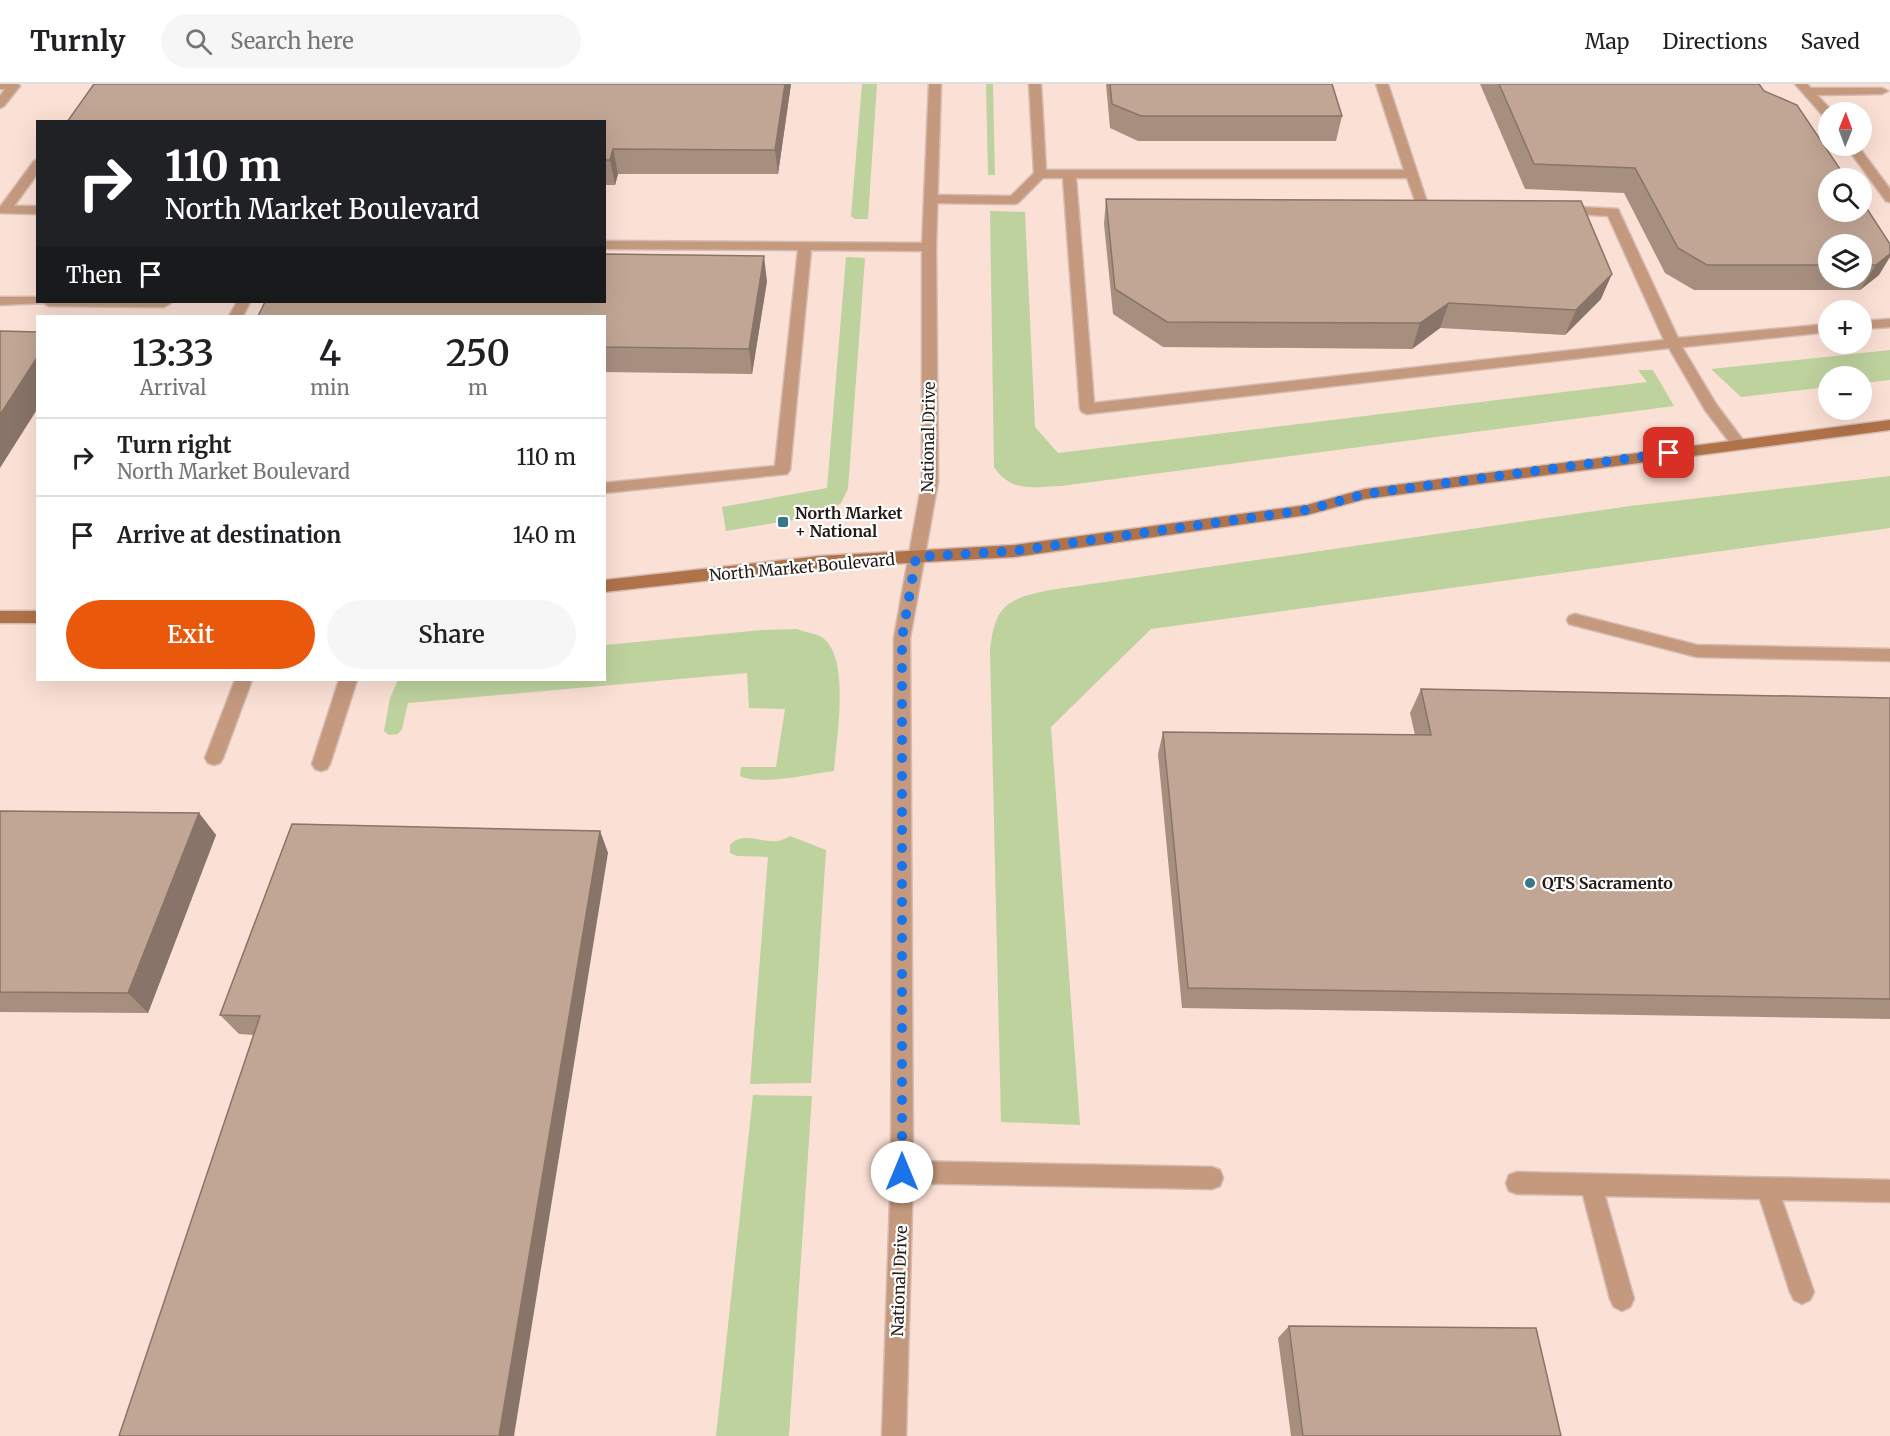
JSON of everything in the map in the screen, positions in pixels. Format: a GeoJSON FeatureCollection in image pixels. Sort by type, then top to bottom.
{"type":"FeatureCollection","features":[{"type":"Feature","properties":{"kind":"main road","name":"North Market Boulevard"},"geometry":{"type":"LineString","coordinates":[[606,586],[820,562],[1025,550],[1307,510],[1365,494],[1890,425]]}},
{"type":"Feature","properties":{"kind":"main road"},"geometry":{"type":"LineString","coordinates":[[0,617],[36,617]]}},
{"type":"Feature","properties":{"kind":"street","name":"National Drive"},"geometry":{"type":"LineString","coordinates":[[894,1436],[902,1172],[902,638],[930,482],[929,247],[935,84]]}},
{"type":"Feature","properties":{"kind":"street"},"geometry":{"type":"LineString","coordinates":[[1035,84],[1040,174]]}},
{"type":"Feature","properties":{"kind":"street"},"geometry":{"type":"LineString","coordinates":[[1382,84],[1422,206],[1458,207]]}},
{"type":"Feature","properties":{"kind":"street"},"geometry":{"type":"LineString","coordinates":[[0,86],[14,86],[0,104]]}},
{"type":"Feature","properties":{"kind":"street"},"geometry":{"type":"LineString","coordinates":[[1804,88],[1883,91]]}},
{"type":"Feature","properties":{"kind":"street"},"geometry":{"type":"LineString","coordinates":[[1804,88],[1818,103]]}},
{"type":"Feature","properties":{"kind":"street"},"geometry":{"type":"LineString","coordinates":[[1860,156],[1886,186],[1890,198]]}},
{"type":"Feature","properties":{"kind":"street"},"geometry":{"type":"LineString","coordinates":[[36,167],[5,210],[36,210]]}},
{"type":"Feature","properties":{"kind":"street"},"geometry":{"type":"LineString","coordinates":[[931,199],[1014,200],[1040,174],[1412,174]]}},
{"type":"Feature","properties":{"kind":"street"},"geometry":{"type":"LineString","coordinates":[[1070,174],[1087,409],[1673,343],[1818,329]]}},
{"type":"Feature","properties":{"kind":"street"},"geometry":{"type":"LineString","coordinates":[[1554,210],[1613,212],[1673,343],[1710,407],[1739,444]]}},
{"type":"Feature","properties":{"kind":"street"},"geometry":{"type":"LineString","coordinates":[[606,245],[929,247]]}},
{"type":"Feature","properties":{"kind":"street"},"geometry":{"type":"LineString","coordinates":[[606,488],[782,470],[805,246]]}},
{"type":"Feature","properties":{"kind":"street"},"geometry":{"type":"LineString","coordinates":[[0,301],[36,301]]}},
{"type":"Feature","properties":{"kind":"street"},"geometry":{"type":"LineString","coordinates":[[1872,324],[1890,323]]}},
{"type":"Feature","properties":{"kind":"street"},"geometry":{"type":"LineString","coordinates":[[1575,620],[1697,651],[1890,655]]}},
{"type":"Feature","properties":{"kind":"street"},"geometry":{"type":"LineString","coordinates":[[214,758],[243,681]]}},
{"type":"Feature","properties":{"kind":"street"},"geometry":{"type":"LineString","coordinates":[[321,764],[348,681]]}},
{"type":"Feature","properties":{"kind":"street"},"geometry":{"type":"LineString","coordinates":[[902,1172],[1212,1178]]}},
{"type":"Feature","properties":{"kind":"street"},"geometry":{"type":"LineString","coordinates":[[1518,1183],[1890,1191]]}},
{"type":"Feature","properties":{"kind":"street"},"geometry":{"type":"LineString","coordinates":[[1591,1185],[1622,1299]]}},
{"type":"Feature","properties":{"kind":"street"},"geometry":{"type":"LineString","coordinates":[[1767,1188],[1802,1292]]}},
{"type":"Feature","properties":{"kind":"green space"},"geometry":{"type":"Polygon","coordinates":[[[862,84],[877,84],[868,219],[855,219],[851,216],[862,84]]]}},
{"type":"Feature","properties":{"kind":"green space"},"geometry":{"type":"Polygon","coordinates":[[[986,84],[993,84],[995,175],[988,175],[986,84]]]}},
{"type":"Feature","properties":{"kind":"green space"},"geometry":{"type":"Polygon","coordinates":[[[990,211],[1025,212],[1035,427],[1058,453],[1647,382],[1638,370],[1653,370],[1674,406],[1061,486],[1024,487],[1016,485],[1008,481],[994,467],[990,211]]]}},
{"type":"Feature","properties":{"kind":"green space"},"geometry":{"type":"Polygon","coordinates":[[[846,257],[865,258],[848,489],[841,503],[824,515],[726,531],[722,507],[827,488],[846,257]]]}},
{"type":"Feature","properties":{"kind":"green space"},"geometry":{"type":"Polygon","coordinates":[[[1890,350],[1890,380],[1872,382],[1872,366],[1818,366],[1818,388],[1741,397],[1711,369],[1852,354],[1872,354],[1872,352],[1890,350]]]}},
{"type":"Feature","properties":{"kind":"green space"},"geometry":{"type":"Polygon","coordinates":[[[1890,476],[1890,528],[1151,629],[1051,727],[1080,1125],[1001,1122],[990,651],[995,623],[1005,607],[1013,601],[1050,590],[1630,506],[1890,476]]]}},
{"type":"Feature","properties":{"kind":"green space"},"geometry":{"type":"Polygon","coordinates":[[[797,629],[820,636],[830,646],[836,660],[840,698],[834,771],[773,780],[749,779],[740,776],[741,767],[776,767],[785,709],[749,708],[747,673],[408,703],[402,729],[398,734],[389,735],[384,731],[390,698],[398,681],[606,681],[606,645],[762,630],[797,629]]]}},
{"type":"Feature","properties":{"kind":"green space"},"geometry":{"type":"Polygon","coordinates":[[[790,836],[826,850],[811,1083],[750,1084],[768,857],[737,856],[730,853],[730,845],[746,838],[777,841],[790,836]]]}},
{"type":"Feature","properties":{"kind":"green space"},"geometry":{"type":"Polygon","coordinates":[[[753,1095],[812,1096],[789,1436],[716,1436],[753,1095]]]}},
{"type":"Feature","properties":{"kind":"building"},"geometry":{"type":"Polygon","coordinates":[[[94,84],[785,84],[775,150],[613,149],[610,160],[606,160],[606,120],[68,120],[94,84]]]}},
{"type":"Feature","properties":{"kind":"building"},"geometry":{"type":"Polygon","coordinates":[[[1110,84],[1332,84],[1342,116],[1141,116],[1112,104],[1110,84]]]}},
{"type":"Feature","properties":{"kind":"building"},"geometry":{"type":"Polygon","coordinates":[[[1499,84],[1759,84],[1764,91],[1797,105],[1818,136],[1818,156],[1831,156],[1839,168],[1818,168],[1818,222],[1872,222],[1872,216],[1890,244],[1890,254],[1876,265],[1872,265],[1872,234],[1818,234],[1818,265],[1707,265],[1678,248],[1635,168],[1534,164],[1499,84]]]}},
{"type":"Feature","properties":{"kind":"building"},"geometry":{"type":"Polygon","coordinates":[[[1106,199],[1581,201],[1612,274],[1576,310],[1449,303],[1420,323],[1167,322],[1115,289],[1106,199]]]}},
{"type":"Feature","properties":{"kind":"building"},"geometry":{"type":"Polygon","coordinates":[[[606,254],[764,256],[749,349],[606,347],[606,315],[258,315],[264,303],[606,303],[606,254]]]}},
{"type":"Feature","properties":{"kind":"building"},"geometry":{"type":"Polygon","coordinates":[[[0,331],[36,332],[36,359],[0,415],[0,331]]]}},
{"type":"Feature","properties":{"kind":"building","name":"QTS Sacramento"},"geometry":{"type":"Polygon","coordinates":[[[1421,689],[1890,698],[1890,999],[1188,988],[1163,732],[1431,735],[1421,689]]]}},
{"type":"Feature","properties":{"kind":"building"},"geometry":{"type":"Polygon","coordinates":[[[0,811],[199,813],[128,993],[0,992],[0,811]]]}},
{"type":"Feature","properties":{"kind":"building"},"geometry":{"type":"Polygon","coordinates":[[[292,824],[600,831],[499,1436],[119,1436],[260,1016],[220,1015],[292,824]]]}},
{"type":"Feature","properties":{"kind":"building"},"geometry":{"type":"Polygon","coordinates":[[[1289,1326],[1536,1328],[1561,1436],[1303,1436],[1289,1326]]]}},
{"type":"Feature","properties":{"kind":"place","name":"North Market + National"},"geometry":{"type":"Point","coordinates":[783,522]}},
{"type":"Feature","properties":{"kind":"place","name":"QTS Sacramento"},"geometry":{"type":"Point","coordinates":[1530,883]}},
{"type":"Feature","properties":{"kind":"route"},"geometry":{"type":"LineString","coordinates":[[902,1172],[902,638],[916,557],[1014,551],[1307,510],[1365,494],[1669,453]]}}]}
